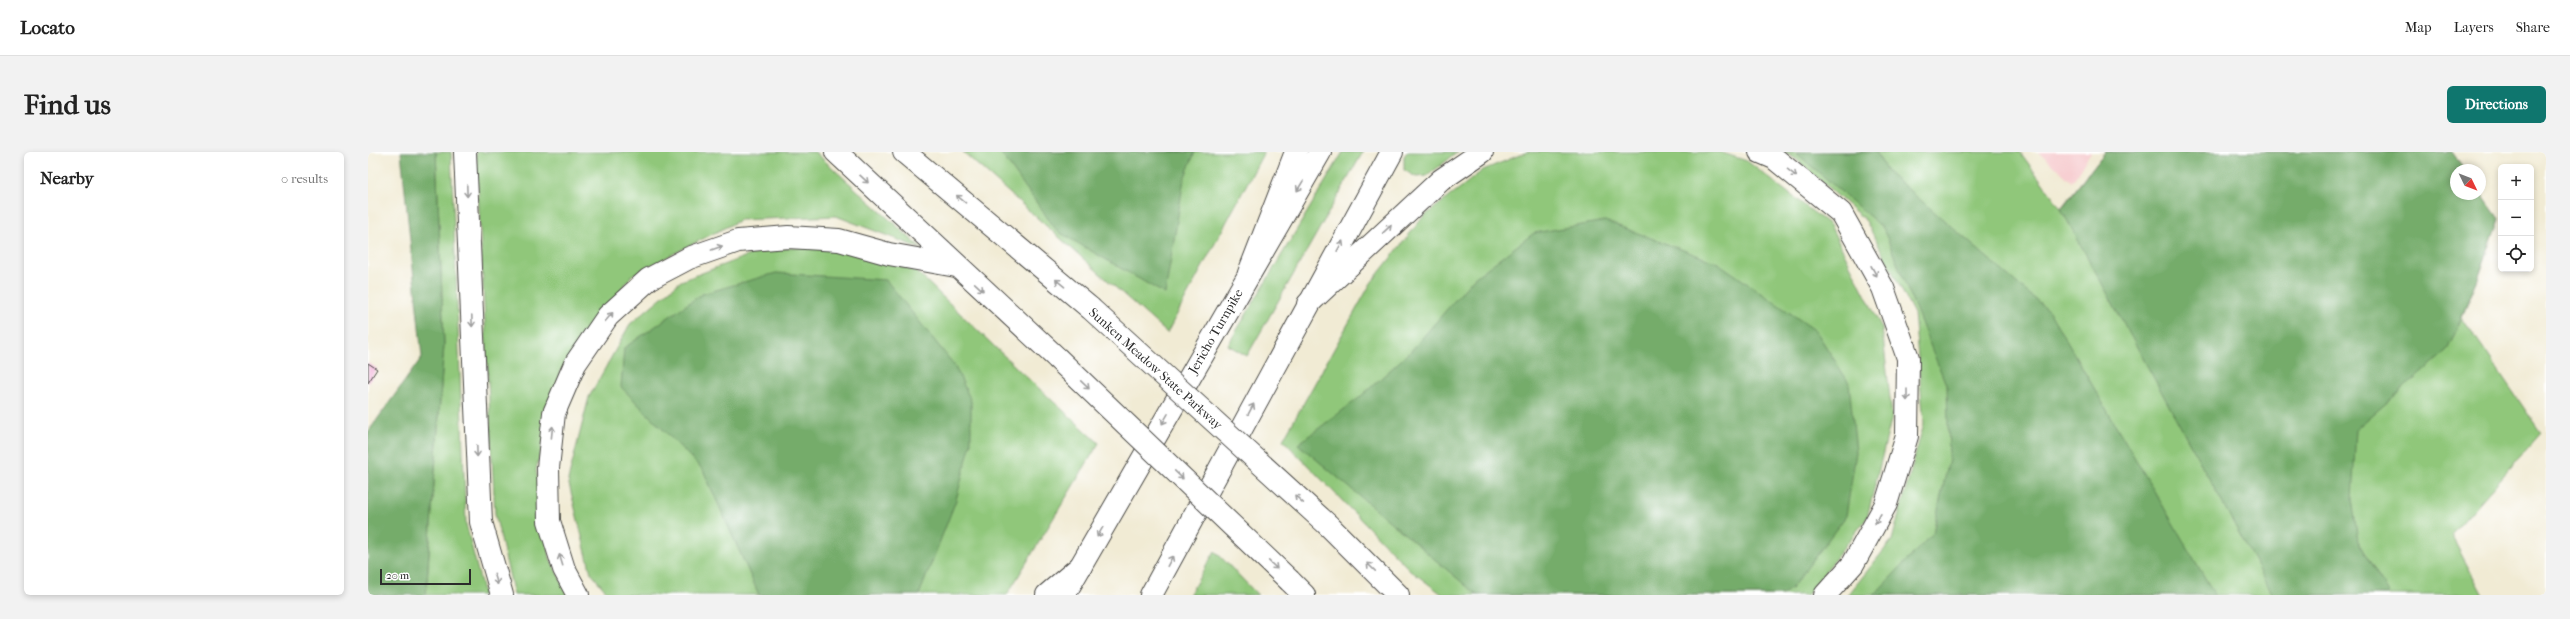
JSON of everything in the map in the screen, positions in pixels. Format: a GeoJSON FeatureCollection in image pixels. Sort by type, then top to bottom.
{"type":"FeatureCollection","features":[{"type":"Feature","properties":{"kind":"main road"},"geometry":{"type":"LineString","coordinates":[[465,152],[481,522],[502,595]]}},
{"type":"Feature","properties":{"kind":"main road"},"geometry":{"type":"LineString","coordinates":[[836,152],[956,266],[1057,358],[1297,588]]}},
{"type":"Feature","properties":{"kind":"main road","name":"Sunken Meadow State Parkway"},"geometry":{"type":"LineString","coordinates":[[905,152],[1090,308],[1328,525],[1392,588],[1407,595]]}},
{"type":"Feature","properties":{"kind":"main road"},"geometry":{"type":"LineString","coordinates":[[1249,273],[1296,152]]}},
{"type":"Feature","properties":{"kind":"main road","name":"Jericho Turnpike"},"geometry":{"type":"LineString","coordinates":[[1064,595],[1320,152]]}},
{"type":"Feature","properties":{"kind":"main road"},"geometry":{"type":"LineString","coordinates":[[1151,595],[1392,152]]}},
{"type":"Feature","properties":{"kind":"main road"},"geometry":{"type":"LineString","coordinates":[[1308,304],[1441,180],[1482,152]]}},
{"type":"Feature","properties":{"kind":"main road"},"geometry":{"type":"LineString","coordinates":[[1760,152],[1774,158],[1841,213],[1883,288],[1908,358],[1907,436],[1886,504],[1853,564],[1826,595]]}},
{"type":"Feature","properties":{"kind":"main road"},"geometry":{"type":"LineString","coordinates":[[578,595],[564,569],[549,521],[548,468],[554,413],[575,364],[608,316],[649,279],[689,258],[738,241],[788,237],[839,240],[889,254],[956,266]]}},
{"type":"Feature","properties":{"kind":"main road"},"geometry":{"type":"LineString","coordinates":[[1048,595],[1080,566]]}},
{"type":"Feature","properties":{"kind":"shaded area"},"geometry":{"type":"Polygon","coordinates":[[[2039,152],[2091,152],[2072,182],[2039,152]]]}},
{"type":"Feature","properties":{"kind":"green space"},"geometry":{"type":"Polygon","coordinates":[[[401,152],[436,152],[444,344],[426,595],[368,595],[368,432],[422,357],[401,152]]]}},
{"type":"Feature","properties":{"kind":"green space"},"geometry":{"type":"Polygon","coordinates":[[[436,152],[451,152],[466,524],[484,595],[426,595],[444,344],[436,152]]]}},
{"type":"Feature","properties":{"kind":"green space"},"geometry":{"type":"Polygon","coordinates":[[[476,152],[815,152],[922,249],[836,216],[740,220],[632,275],[561,371],[536,470],[550,558],[568,595],[514,595],[495,514],[476,152]]]}},
{"type":"Feature","properties":{"kind":"green space"},"geometry":{"type":"Polygon","coordinates":[[[963,152],[1264,152],[1167,333],[963,152]]]}},
{"type":"Feature","properties":{"kind":"green space"},"geometry":{"type":"Polygon","coordinates":[[[1000,152],[1195,152],[1184,179],[1165,294],[1057,231],[1000,152]]]}},
{"type":"Feature","properties":{"kind":"green space"},"geometry":{"type":"Polygon","coordinates":[[[1343,152],[1363,152],[1247,356],[1228,345],[1343,152]]]}},
{"type":"Feature","properties":{"kind":"green space"},"geometry":{"type":"Polygon","coordinates":[[[1407,152],[1458,152],[1427,176],[1416,177],[1404,170],[1404,156],[1407,152]]]}},
{"type":"Feature","properties":{"kind":"green space"},"geometry":{"type":"Polygon","coordinates":[[[1527,152],[1720,152],[1747,161],[1830,225],[1882,328],[1892,416],[1867,518],[1807,595],[1443,595],[1410,570],[1283,440],[1371,283],[1423,217],[1483,170],[1527,152]]]}},
{"type":"Feature","properties":{"kind":"green space"},"geometry":{"type":"Polygon","coordinates":[[[1784,152],[2020,152],[2061,208],[2105,152],[2452,152],[2461,164],[2450,164],[2450,200],[2486,200],[2498,218],[2498,222],[2479,276],[2462,317],[2541,433],[2451,535],[2483,595],[1848,595],[1892,540],[1924,423],[1914,314],[1866,221],[1796,159],[1784,152]]]}},
{"type":"Feature","properties":{"kind":"green space"},"geometry":{"type":"Polygon","coordinates":[[[1795,152],[1876,152],[1887,171],[2049,311],[2215,595],[1874,595],[1933,533],[1949,459],[1947,387],[1883,228],[1795,152]]]}},
{"type":"Feature","properties":{"kind":"green space"},"geometry":{"type":"Polygon","coordinates":[[[2105,152],[2452,152],[2461,164],[2450,164],[2450,200],[2486,200],[2498,218],[2498,222],[2479,276],[2447,351],[2356,429],[2352,499],[2358,541],[2389,595],[2273,595],[2061,209],[2105,152]]]}},
{"type":"Feature","properties":{"kind":"green space"},"geometry":{"type":"Polygon","coordinates":[[[1605,221],[1718,263],[1816,331],[1849,383],[1856,452],[1846,516],[1791,589],[1781,595],[1477,595],[1298,444],[1359,398],[1410,352],[1474,278],[1534,233],[1605,221]]]}},
{"type":"Feature","properties":{"kind":"green space"},"geometry":{"type":"Polygon","coordinates":[[[847,246],[917,272],[1021,372],[1099,443],[1007,595],[609,595],[591,573],[568,480],[589,397],[630,324],[681,281],[765,249],[847,246]]]}},
{"type":"Feature","properties":{"kind":"green space"},"geometry":{"type":"Polygon","coordinates":[[[776,273],[886,280],[955,366],[971,401],[971,443],[956,500],[919,595],[759,595],[703,470],[621,387],[624,348],[702,294],[776,273]]]}},
{"type":"Feature","properties":{"kind":"green space"},"geometry":{"type":"Polygon","coordinates":[[[1215,551],[1258,595],[1189,595],[1215,551]]]}},
{"type":"Feature","properties":{"kind":"building"},"geometry":{"type":"Polygon","coordinates":[[[368,363],[377,369],[368,383],[368,363]]]}}]}
